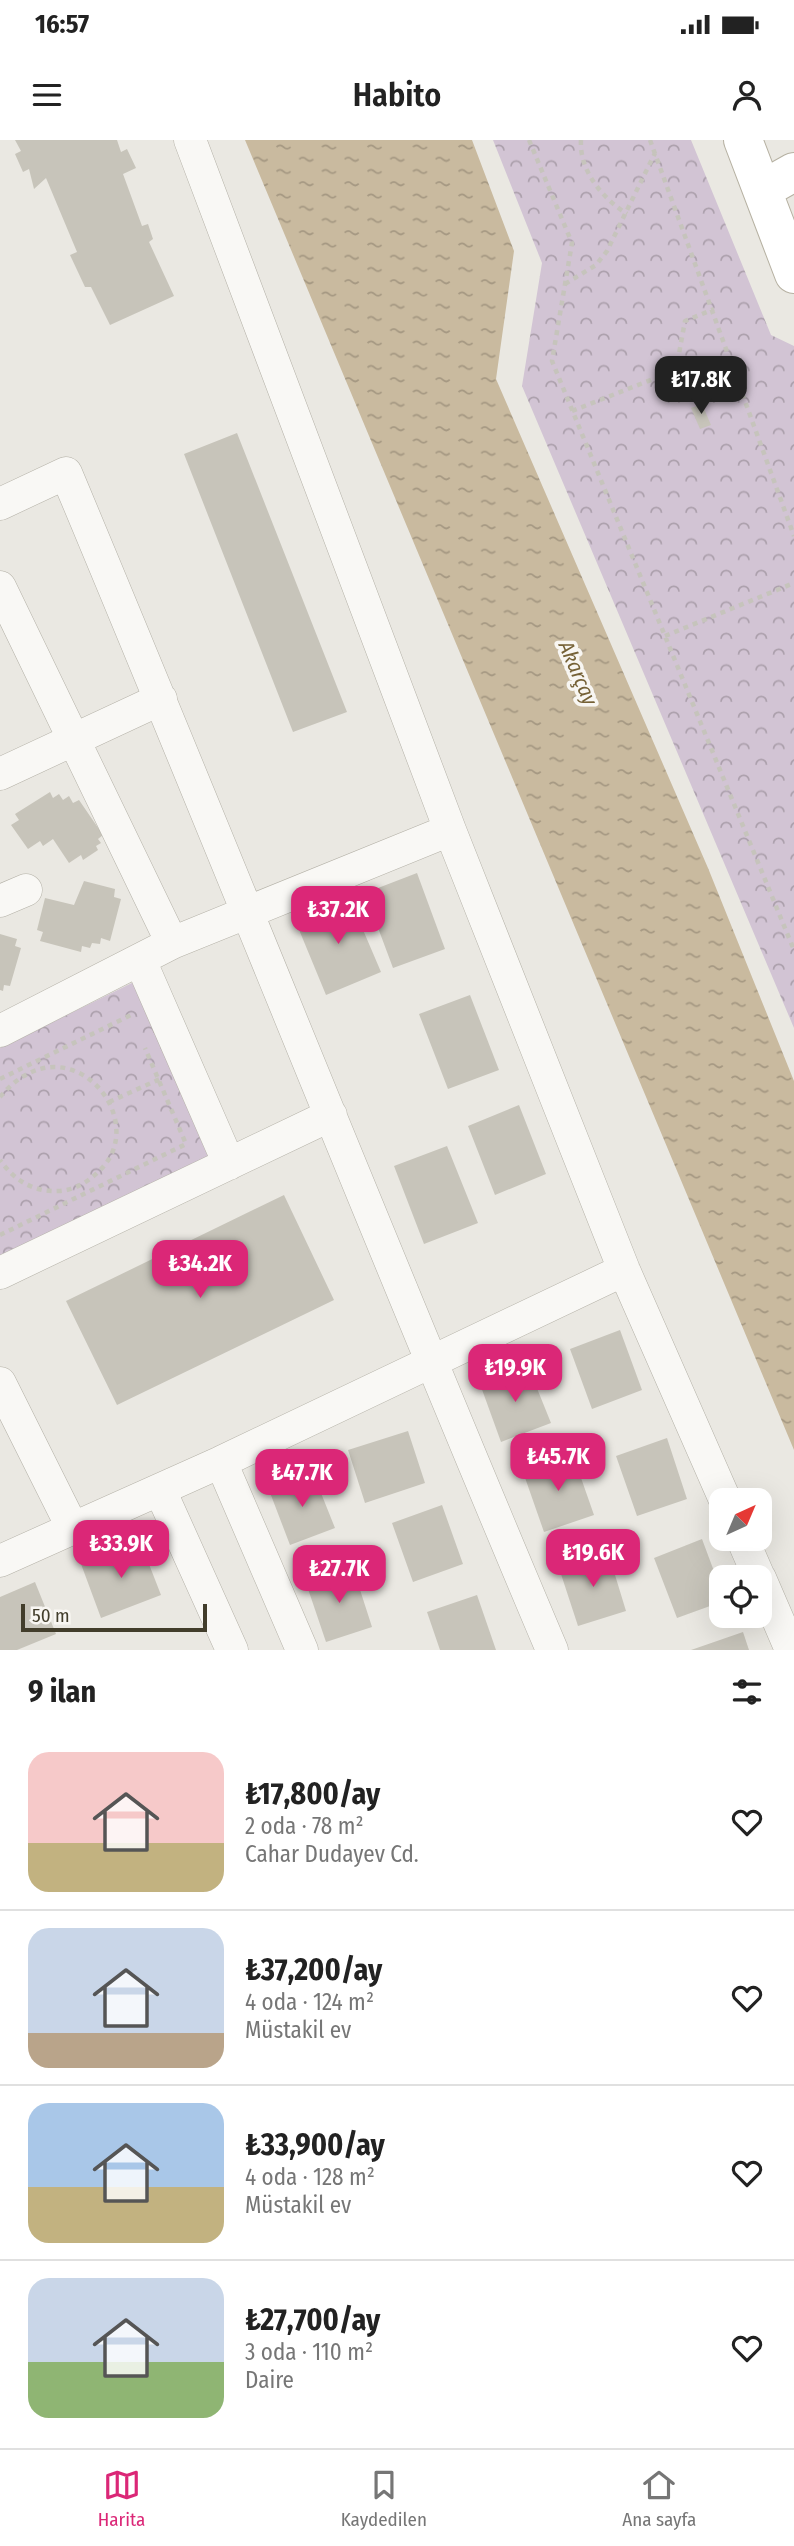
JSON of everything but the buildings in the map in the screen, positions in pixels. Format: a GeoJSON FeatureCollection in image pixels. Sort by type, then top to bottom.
{"type":"FeatureCollection","features":[{"type":"Feature","properties":{"kind":"main road"},"geometry":{"type":"LineString","coordinates":[[743,140],[778,181],[794,274]]}},
{"type":"Feature","properties":{"kind":"street"},"geometry":{"type":"LineString","coordinates":[[190,140],[450,831],[624,1270],[720,1488]]}},
{"type":"Feature","properties":{"kind":"street"},"geometry":{"type":"LineString","coordinates":[[0,504],[66,473],[249,911],[430,1363],[552,1650]]}},
{"type":"Feature","properties":{"kind":"street"},"geometry":{"type":"LineString","coordinates":[[0,587],[172,943]]}},
{"type":"Feature","properties":{"kind":"street"},"geometry":{"type":"LineString","coordinates":[[0,774],[161,699]]}},
{"type":"Feature","properties":{"kind":"street"},"geometry":{"type":"LineString","coordinates":[[0,1031],[172,943],[450,831]]}},
{"type":"Feature","properties":{"kind":"street"},"geometry":{"type":"LineString","coordinates":[[140,960],[172,1073],[229,1164]]}},
{"type":"Feature","properties":{"kind":"street"},"geometry":{"type":"LineString","coordinates":[[0,1273],[331,1115]]}},
{"type":"Feature","properties":{"kind":"street"},"geometry":{"type":"LineString","coordinates":[[0,1561],[221,1462],[624,1270]]}},
{"type":"Feature","properties":{"kind":"street"},"geometry":{"type":"LineString","coordinates":[[0,1383],[73,1529]]}},
{"type":"Feature","properties":{"kind":"street"},"geometry":{"type":"LineString","coordinates":[[221,1462],[302,1650]]}},
{"type":"Feature","properties":{"kind":"street"},"geometry":{"type":"LineString","coordinates":[[160,1490],[232,1650]]}},
{"type":"Feature","properties":{"kind":"street"},"geometry":{"type":"LineString","coordinates":[[772,1607],[791,1650]]}},
{"type":"Feature","properties":{"kind":"path"},"geometry":{"type":"LineString","coordinates":[[529,140],[572,243],[552,361],[794,950]]}},
{"type":"Feature","properties":{"kind":"path"},"geometry":{"type":"LineString","coordinates":[[581,140],[580,152],[597,189],[626,214]]}},
{"type":"Feature","properties":{"kind":"path"},"geometry":{"type":"LineString","coordinates":[[650,140],[714,309],[794,536]]}},
{"type":"Feature","properties":{"kind":"path"},"geometry":{"type":"LineString","coordinates":[[565,284],[596,265],[619,233],[655,152]]}},
{"type":"Feature","properties":{"kind":"path"},"geometry":{"type":"LineString","coordinates":[[572,411],[676,370],[685,321],[714,309]]}},
{"type":"Feature","properties":{"kind":"path"},"geometry":{"type":"LineString","coordinates":[[665,636],[794,583]]}},
{"type":"Feature","properties":{"kind":"path"},"geometry":{"type":"LineString","coordinates":[[0,1079],[131,1015],[137,1028]]}},
{"type":"Feature","properties":{"kind":"path"},"geometry":{"type":"LineString","coordinates":[[0,1235],[186,1144],[172,1073],[142,1041]]}},
{"type":"Feature","properties":{"kind":"path"},"geometry":{"type":"LineString","coordinates":[[0,1097],[12,1082],[30,1071],[50,1067],[71,1069],[90,1078],[104,1093],[114,1112],[116,1133],[112,1152],[101,1170],[86,1183],[67,1190],[47,1191],[27,1186],[10,1174],[0,1160]]}},
{"type":"Feature","properties":{"kind":"path"},"geometry":{"type":"LineString","coordinates":[[109,1102],[172,1073]]}},
{"type":"Feature","properties":{"kind":"green space"},"geometry":{"type":"Polygon","coordinates":[[[493,140],[691,140],[771,335],[794,346],[794,1028],[522,386],[542,263],[493,140]]]}},
{"type":"Feature","properties":{"kind":"green space"},"geometry":{"type":"Polygon","coordinates":[[[138,980],[211,1160],[0,1262],[0,1048],[138,980]]]}},
{"type":"Feature","properties":{"kind":"water","name":"Akarçay"},"geometry":{"type":"Polygon","coordinates":[[[245,140],[472,140],[514,251],[496,379],[708,868],[794,1081],[794,1450],[245,140]]]}}]}
